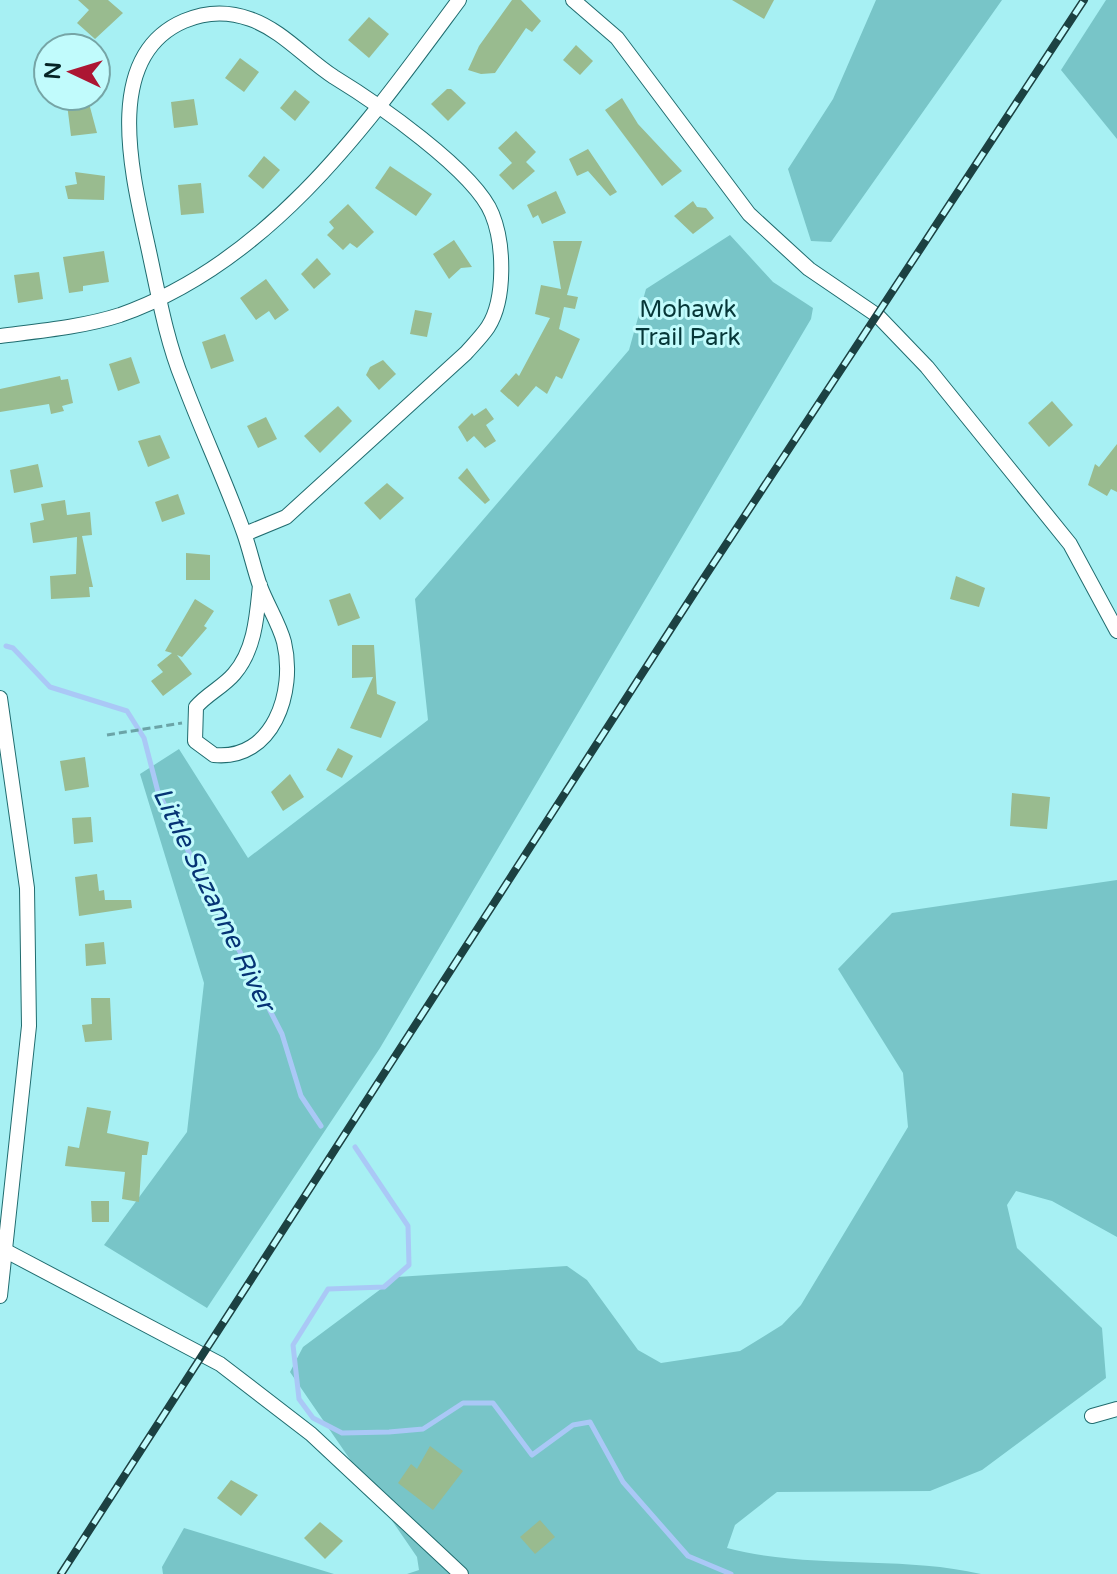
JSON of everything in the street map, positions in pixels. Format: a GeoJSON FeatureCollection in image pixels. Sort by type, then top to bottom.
{"type":"FeatureCollection","features":[{"type":"Feature","properties":{"kind":"street"},"geometry":{"type":"LineString","coordinates":[[0,336],[117,316],[159,299],[215,266],[282,217],[381,105],[459,0]]}},
{"type":"Feature","properties":{"kind":"street"},"geometry":{"type":"LineString","coordinates":[[573,0],[617,38],[749,214],[809,269],[870,310],[927,367],[1070,544],[1117,631]]}},
{"type":"Feature","properties":{"kind":"street"},"geometry":{"type":"LineString","coordinates":[[245,534],[286,517],[466,353],[489,326],[496,310],[500,238],[492,212],[478,190],[381,105],[330,75],[267,26],[222,12],[192,18],[165,29],[142,55],[132,77],[129,121],[140,208],[159,299],[181,377],[245,534],[260,585],[284,641],[285,694],[277,719],[258,744],[246,753],[230,757],[202,749],[195,741],[193,721],[196,707],[236,673],[247,653],[255,631],[260,585]]}},
{"type":"Feature","properties":{"kind":"street"},"geometry":{"type":"LineString","coordinates":[[0,698],[27,888],[29,1026],[0,1296]]}},
{"type":"Feature","properties":{"kind":"street"},"geometry":{"type":"LineString","coordinates":[[6,1251],[195,1347],[220,1364],[311,1434],[461,1574]]}},
{"type":"Feature","properties":{"kind":"street"},"geometry":{"type":"LineString","coordinates":[[1092,1416],[1117,1409]]}},
{"type":"Feature","properties":{"kind":"path"},"geometry":{"type":"LineString","coordinates":[[107,735],[193,721]]}},
{"type":"Feature","properties":{"kind":"green space"},"geometry":{"type":"Polygon","coordinates":[[[876,0],[1002,0],[831,242],[811,241],[788,169],[833,99],[876,0]]]}},
{"type":"Feature","properties":{"kind":"green space"},"geometry":{"type":"Polygon","coordinates":[[[1106,0],[1117,0],[1117,139],[1061,70],[1106,0]]]}},
{"type":"Feature","properties":{"kind":"green space","name":"Mohawk Trail Park"},"geometry":{"type":"Polygon","coordinates":[[[730,235],[773,282],[813,308],[811,319],[380,1048],[207,1308],[104,1245],[187,1132],[204,983],[140,774],[179,749],[248,858],[428,720],[415,599],[629,350],[646,289],[730,235]]]}},
{"type":"Feature","properties":{"kind":"green space"},"geometry":{"type":"Polygon","coordinates":[[[1117,880],[1117,1237],[1052,1201],[1016,1191],[1007,1205],[1017,1248],[1102,1328],[1106,1378],[982,1470],[930,1491],[777,1492],[735,1525],[727,1548],[789,1559],[917,1565],[981,1574],[407,1574],[419,1570],[417,1557],[290,1372],[303,1347],[397,1277],[567,1266],[587,1280],[638,1350],[661,1363],[740,1351],[782,1325],[801,1305],[908,1127],[903,1073],[838,969],[892,913],[1117,880]]]}},
{"type":"Feature","properties":{"kind":"green space"},"geometry":{"type":"Polygon","coordinates":[[[184,1528],[334,1574],[163,1574],[162,1567],[184,1528]]]}},
{"type":"Feature","properties":{"kind":"building"},"geometry":{"type":"Polygon","coordinates":[[[78,0],[108,0],[123,13],[103,32],[87,32],[77,23],[89,10],[78,0]]]}},
{"type":"Feature","properties":{"kind":"building"},"geometry":{"type":"Polygon","coordinates":[[[512,0],[521,0],[541,21],[532,32],[526,28],[495,73],[481,74],[468,70],[479,46],[512,0]]]}},
{"type":"Feature","properties":{"kind":"building"},"geometry":{"type":"Polygon","coordinates":[[[732,0],[774,0],[764,19],[732,0]]]}},
{"type":"Feature","properties":{"kind":"building"},"geometry":{"type":"Polygon","coordinates":[[[369,17],[389,34],[369,58],[348,40],[369,17]]]}},
{"type":"Feature","properties":{"kind":"building"},"geometry":{"type":"Polygon","coordinates":[[[576,45],[593,61],[580,75],[563,60],[576,45]]]}},
{"type":"Feature","properties":{"kind":"building"},"geometry":{"type":"Polygon","coordinates":[[[240,58],[259,72],[244,92],[225,78],[240,58]]]}},
{"type":"Feature","properties":{"kind":"building"},"geometry":{"type":"Polygon","coordinates":[[[447,89],[466,103],[448,121],[431,104],[447,89]]]}},
{"type":"Feature","properties":{"kind":"building"},"geometry":{"type":"Polygon","coordinates":[[[295,90],[310,102],[295,121],[280,108],[295,90]]]}},
{"type":"Feature","properties":{"kind":"building"},"geometry":{"type":"Polygon","coordinates":[[[622,98],[638,124],[682,171],[662,186],[605,110],[622,98]]]}},
{"type":"Feature","properties":{"kind":"building"},"geometry":{"type":"Polygon","coordinates":[[[194,99],[198,125],[174,128],[171,102],[194,99]]]}},
{"type":"Feature","properties":{"kind":"building"},"geometry":{"type":"Polygon","coordinates":[[[68,112],[91,112],[97,133],[71,136],[68,112]]]}},
{"type":"Feature","properties":{"kind":"building"},"geometry":{"type":"Polygon","coordinates":[[[516,131],[536,152],[526,162],[535,171],[513,190],[499,175],[512,163],[498,148],[516,131]]]}},
{"type":"Feature","properties":{"kind":"building"},"geometry":{"type":"Polygon","coordinates":[[[588,149],[617,192],[610,196],[588,171],[577,176],[569,159],[588,149]]]}},
{"type":"Feature","properties":{"kind":"building"},"geometry":{"type":"Polygon","coordinates":[[[264,156],[280,170],[263,189],[248,176],[264,156]]]}},
{"type":"Feature","properties":{"kind":"building"},"geometry":{"type":"Polygon","coordinates":[[[390,166],[432,194],[416,216],[375,188],[390,166]]]}},
{"type":"Feature","properties":{"kind":"building"},"geometry":{"type":"Polygon","coordinates":[[[75,172],[105,176],[104,200],[68,199],[65,186],[77,184],[75,172]]]}},
{"type":"Feature","properties":{"kind":"building"},"geometry":{"type":"Polygon","coordinates":[[[201,183],[204,213],[181,215],[178,185],[201,183]]]}},
{"type":"Feature","properties":{"kind":"building"},"geometry":{"type":"Polygon","coordinates":[[[556,191],[566,213],[542,224],[538,215],[533,218],[527,205],[556,191]]]}},
{"type":"Feature","properties":{"kind":"building"},"geometry":{"type":"Polygon","coordinates":[[[693,201],[697,207],[706,208],[714,218],[693,234],[674,216],[693,201]]]}},
{"type":"Feature","properties":{"kind":"building"},"geometry":{"type":"Polygon","coordinates":[[[348,204],[374,232],[357,248],[350,243],[343,250],[327,235],[334,228],[329,222],[348,204]]]}},
{"type":"Feature","properties":{"kind":"building"},"geometry":{"type":"Polygon","coordinates":[[[454,240],[472,267],[461,268],[449,279],[433,254],[454,240]]]}},
{"type":"Feature","properties":{"kind":"building"},"geometry":{"type":"Polygon","coordinates":[[[553,241],[582,241],[567,295],[578,297],[575,309],[564,307],[559,329],[580,339],[562,379],[556,376],[547,394],[536,386],[518,407],[500,391],[516,373],[519,376],[550,318],[535,314],[541,285],[561,289],[553,241]]]}},
{"type":"Feature","properties":{"kind":"building"},"geometry":{"type":"Polygon","coordinates":[[[104,251],[109,282],[83,286],[83,291],[69,293],[63,257],[104,251]]]}},
{"type":"Feature","properties":{"kind":"building"},"geometry":{"type":"Polygon","coordinates":[[[317,258],[331,274],[314,289],[301,274],[317,258]]]}},
{"type":"Feature","properties":{"kind":"building"},"geometry":{"type":"Polygon","coordinates":[[[39,272],[43,299],[18,303],[14,275],[39,272]]]}},
{"type":"Feature","properties":{"kind":"building"},"geometry":{"type":"Polygon","coordinates":[[[266,279],[289,310],[275,320],[269,311],[256,320],[240,298],[266,279]]]}},
{"type":"Feature","properties":{"kind":"building"},"geometry":{"type":"Polygon","coordinates":[[[415,310],[432,313],[427,337],[410,334],[415,310]]]}},
{"type":"Feature","properties":{"kind":"building"},"geometry":{"type":"Polygon","coordinates":[[[225,334],[234,361],[211,369],[202,342],[225,334]]]}},
{"type":"Feature","properties":{"kind":"building"},"geometry":{"type":"Polygon","coordinates":[[[131,357],[140,383],[118,391],[109,364],[131,357]]]}},
{"type":"Feature","properties":{"kind":"building"},"geometry":{"type":"Polygon","coordinates":[[[383,360],[396,374],[379,390],[366,375],[370,367],[383,360]]]}},
{"type":"Feature","properties":{"kind":"building"},"geometry":{"type":"Polygon","coordinates":[[[60,376],[61,380],[68,379],[73,403],[62,406],[64,411],[51,414],[49,404],[0,412],[0,389],[60,376]]]}},
{"type":"Feature","properties":{"kind":"building"},"geometry":{"type":"Polygon","coordinates":[[[1052,401],[1073,425],[1049,447],[1028,423],[1052,401]]]}},
{"type":"Feature","properties":{"kind":"building"},"geometry":{"type":"Polygon","coordinates":[[[338,406],[352,421],[320,453],[304,436],[338,406]]]}},
{"type":"Feature","properties":{"kind":"building"},"geometry":{"type":"Polygon","coordinates":[[[486,408],[494,419],[486,425],[496,441],[485,448],[474,436],[467,442],[458,427],[472,413],[474,416],[486,408]]]}},
{"type":"Feature","properties":{"kind":"building"},"geometry":{"type":"Polygon","coordinates":[[[266,417],[277,439],[258,448],[247,426],[266,417]]]}},
{"type":"Feature","properties":{"kind":"building"},"geometry":{"type":"Polygon","coordinates":[[[160,435],[170,458],[148,467],[138,441],[160,435]]]}},
{"type":"Feature","properties":{"kind":"building"},"geometry":{"type":"Polygon","coordinates":[[[1117,444],[1117,492],[1111,489],[1107,496],[1088,485],[1095,464],[1099,467],[1117,444]]]}},
{"type":"Feature","properties":{"kind":"building"},"geometry":{"type":"Polygon","coordinates":[[[38,464],[43,487],[14,493],[10,470],[38,464]]]}},
{"type":"Feature","properties":{"kind":"building"},"geometry":{"type":"Polygon","coordinates":[[[467,468],[490,500],[485,504],[458,478],[467,468]]]}},
{"type":"Feature","properties":{"kind":"building"},"geometry":{"type":"Polygon","coordinates":[[[387,483],[404,498],[380,520],[364,503],[387,483]]]}},
{"type":"Feature","properties":{"kind":"building"},"geometry":{"type":"Polygon","coordinates":[[[178,494],[185,514],[162,522],[155,502],[178,494]]]}},
{"type":"Feature","properties":{"kind":"building"},"geometry":{"type":"Polygon","coordinates":[[[65,500],[67,515],[90,512],[92,535],[82,536],[93,587],[89,587],[90,597],[51,599],[50,576],[76,574],[77,537],[33,543],[30,523],[44,520],[41,504],[65,500]]]}},
{"type":"Feature","properties":{"kind":"building"},"geometry":{"type":"Polygon","coordinates":[[[186,553],[210,555],[210,580],[186,580],[186,553]]]}},
{"type":"Feature","properties":{"kind":"building"},"geometry":{"type":"Polygon","coordinates":[[[956,576],[985,588],[979,607],[950,599],[956,576]]]}},
{"type":"Feature","properties":{"kind":"building"},"geometry":{"type":"Polygon","coordinates":[[[350,593],[360,618],[338,626],[329,600],[350,593]]]}},
{"type":"Feature","properties":{"kind":"building"},"geometry":{"type":"Polygon","coordinates":[[[195,599],[214,611],[204,626],[207,628],[182,657],[177,655],[192,674],[163,696],[151,681],[163,672],[157,665],[172,653],[165,651],[195,599]]]}},
{"type":"Feature","properties":{"kind":"building"},"geometry":{"type":"Polygon","coordinates":[[[352,645],[374,645],[377,694],[396,702],[381,738],[350,728],[373,677],[352,678],[352,645]]]}},
{"type":"Feature","properties":{"kind":"building"},"geometry":{"type":"Polygon","coordinates":[[[338,748],[353,756],[342,778],[326,770],[338,748]]]}},
{"type":"Feature","properties":{"kind":"building"},"geometry":{"type":"Polygon","coordinates":[[[85,757],[89,787],[65,791],[60,761],[85,757]]]}},
{"type":"Feature","properties":{"kind":"building"},"geometry":{"type":"Polygon","coordinates":[[[290,774],[304,797],[283,811],[271,792],[290,774]]]}},
{"type":"Feature","properties":{"kind":"building"},"geometry":{"type":"Polygon","coordinates":[[[1012,793],[1050,797],[1047,829],[1010,826],[1012,793]]]}},
{"type":"Feature","properties":{"kind":"building"},"geometry":{"type":"Polygon","coordinates":[[[91,817],[93,842],[74,844],[72,818],[91,817]]]}},
{"type":"Feature","properties":{"kind":"building"},"geometry":{"type":"Polygon","coordinates":[[[97,874],[99,891],[104,890],[105,900],[131,900],[132,908],[79,916],[75,877],[97,874]]]}},
{"type":"Feature","properties":{"kind":"building"},"geometry":{"type":"Polygon","coordinates":[[[104,942],[106,964],[86,966],[85,944],[104,942]]]}},
{"type":"Feature","properties":{"kind":"building"},"geometry":{"type":"Polygon","coordinates":[[[91,998],[110,998],[112,1040],[85,1042],[82,1025],[92,1024],[91,998]]]}},
{"type":"Feature","properties":{"kind":"building"},"geometry":{"type":"Polygon","coordinates":[[[87,1107],[111,1111],[107,1133],[149,1142],[147,1155],[142,1155],[139,1202],[122,1199],[125,1172],[65,1166],[68,1146],[79,1148],[87,1107]]]}},
{"type":"Feature","properties":{"kind":"building"},"geometry":{"type":"Polygon","coordinates":[[[91,1201],[109,1201],[109,1222],[92,1222],[91,1201]]]}},
{"type":"Feature","properties":{"kind":"building"},"geometry":{"type":"Polygon","coordinates":[[[430,1446],[463,1471],[433,1510],[398,1483],[411,1464],[417,1469],[430,1446]]]}},
{"type":"Feature","properties":{"kind":"building"},"geometry":{"type":"Polygon","coordinates":[[[231,1480],[258,1495],[241,1516],[217,1498],[231,1480]]]}},
{"type":"Feature","properties":{"kind":"building"},"geometry":{"type":"Polygon","coordinates":[[[540,1520],[555,1537],[535,1554],[520,1537],[540,1520]]]}},
{"type":"Feature","properties":{"kind":"building"},"geometry":{"type":"Polygon","coordinates":[[[320,1522],[343,1541],[325,1559],[304,1538],[320,1522]]]}},
{"type":"Feature","properties":{"kind":"waterway","name":"Little Suzanne River"},"geometry":{"type":"LineString","coordinates":[[6,646],[13,648],[50,687],[127,711],[144,738],[158,792],[282,1034],[301,1096],[321,1126]]}},
{"type":"Feature","properties":{"kind":"waterway","name":"Little Suzanne River"},"geometry":{"type":"LineString","coordinates":[[355,1147],[408,1226],[409,1265],[384,1287],[328,1289],[293,1345],[299,1399],[313,1418],[342,1433],[389,1432],[423,1429],[463,1403],[493,1403],[532,1455],[573,1425],[590,1422],[623,1482],[688,1556],[731,1574]]}},
{"type":"Feature","properties":{"kind":"railway"},"geometry":{"type":"LineString","coordinates":[[61,1574],[698,587],[1084,0]]}}]}
